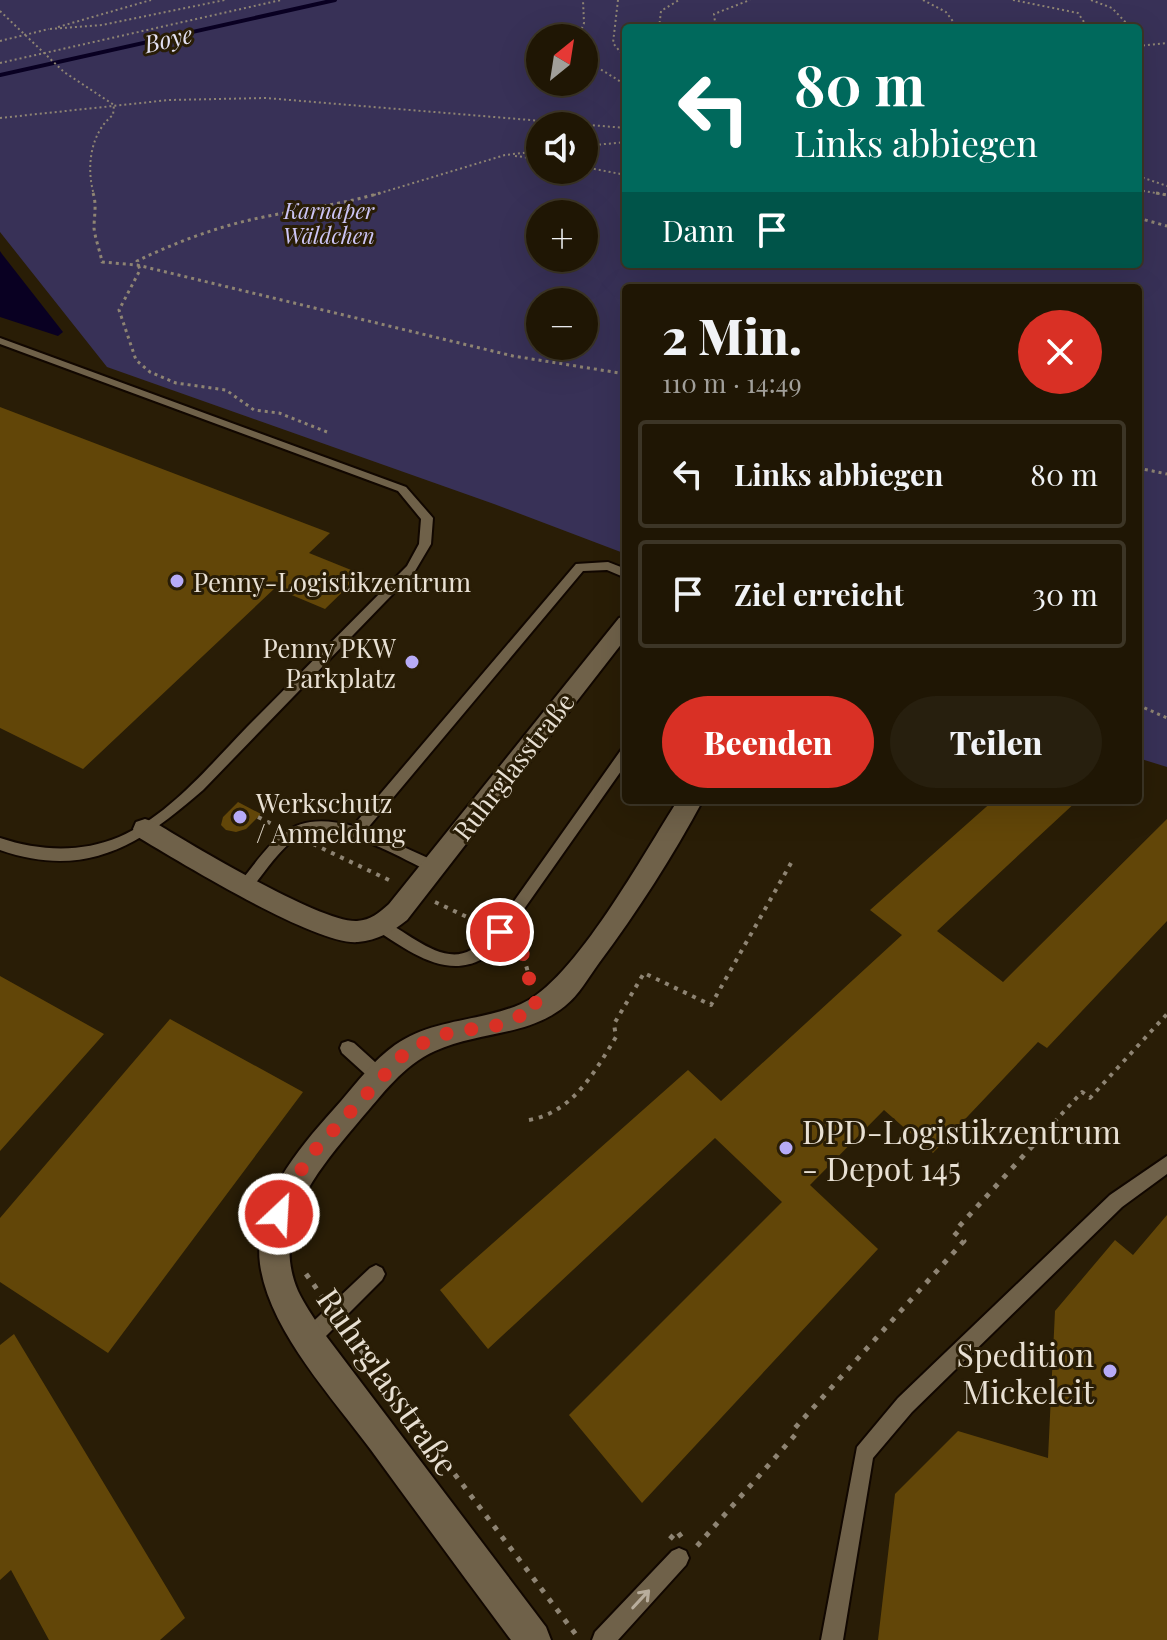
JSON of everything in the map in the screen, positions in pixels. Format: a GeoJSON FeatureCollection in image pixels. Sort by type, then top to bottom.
{"type":"FeatureCollection","features":[{"type":"Feature","properties":{"kind":"street","name":"Ruhrglasstraße"},"geometry":{"type":"LineString","coordinates":[[381,926],[398,912],[622,628]]}},
{"type":"Feature","properties":{"kind":"street","name":"Ruhrglasstraße"},"geometry":{"type":"LineString","coordinates":[[533,1640],[309,1339],[283,1293],[274,1251],[279,1214],[292,1183],[315,1150],[403,1055],[451,1032],[495,1026],[537,1009],[558,996],[599,944],[688,804]]}},
{"type":"Feature","properties":{"kind":"street"},"geometry":{"type":"LineString","coordinates":[[145,829],[316,922],[355,932],[381,926]]}},
{"type":"Feature","properties":{"kind":"lane"},"geometry":{"type":"LineString","coordinates":[[0,341],[402,489],[427,518],[425,544],[411,568],[198,786],[145,829],[126,840],[88,851],[18,852],[0,844]]}},
{"type":"Feature","properties":{"kind":"lane"},"geometry":{"type":"LineString","coordinates":[[356,832],[580,567],[608,566],[622,572]]}},
{"type":"Feature","properties":{"kind":"lane"},"geometry":{"type":"LineString","coordinates":[[381,926],[430,954],[454,961],[475,956],[500,932],[622,760]]}},
{"type":"Feature","properties":{"kind":"lane"},"geometry":{"type":"LineString","coordinates":[[246,885],[289,833],[312,824],[335,825],[356,832],[434,867]]}},
{"type":"Feature","properties":{"kind":"lane"},"geometry":{"type":"LineString","coordinates":[[348,1048],[380,1077]]}},
{"type":"Feature","properties":{"kind":"lane"},"geometry":{"type":"LineString","coordinates":[[832,1640],[864,1454],[905,1405],[1116,1201],[1167,1164]]}},
{"type":"Feature","properties":{"kind":"lane"},"geometry":{"type":"LineString","coordinates":[[309,1339],[376,1274]]}},
{"type":"Feature","properties":{"kind":"lane"},"geometry":{"type":"LineString","coordinates":[[603,1640],[686,1555]]}},
{"type":"Feature","properties":{"kind":"path"},"geometry":{"type":"LineString","coordinates":[[0,41],[151,0]]}},
{"type":"Feature","properties":{"kind":"path"},"geometry":{"type":"LineString","coordinates":[[50,29],[102,25],[225,0]]}},
{"type":"Feature","properties":{"kind":"path"},"geometry":{"type":"LineString","coordinates":[[0,63],[281,0]]}},
{"type":"Feature","properties":{"kind":"path"},"geometry":{"type":"LineString","coordinates":[[583,0],[584,24]]}},
{"type":"Feature","properties":{"kind":"path"},"geometry":{"type":"LineString","coordinates":[[618,0],[613,43],[622,54]]}},
{"type":"Feature","properties":{"kind":"path"},"geometry":{"type":"LineString","coordinates":[[659,24],[661,11],[679,0]]}},
{"type":"Feature","properties":{"kind":"path"},"geometry":{"type":"LineString","coordinates":[[719,24],[715,22],[714,14],[750,0]]}},
{"type":"Feature","properties":{"kind":"path"},"geometry":{"type":"LineString","coordinates":[[923,0],[946,12],[955,24]]}},
{"type":"Feature","properties":{"kind":"path"},"geometry":{"type":"LineString","coordinates":[[1013,0],[1078,13],[1085,24]]}},
{"type":"Feature","properties":{"kind":"path"},"geometry":{"type":"LineString","coordinates":[[1091,0],[1112,8],[1127,24]]}},
{"type":"Feature","properties":{"kind":"path"},"geometry":{"type":"LineString","coordinates":[[0,11],[64,72],[114,105]]}},
{"type":"Feature","properties":{"kind":"path"},"geometry":{"type":"LineString","coordinates":[[1142,46],[1167,43]]}},
{"type":"Feature","properties":{"kind":"path"},"geometry":{"type":"LineString","coordinates":[[598,68],[622,83]]}},
{"type":"Feature","properties":{"kind":"path"},"geometry":{"type":"LineString","coordinates":[[0,118],[200,99],[295,100],[622,128]]}},
{"type":"Feature","properties":{"kind":"path"},"geometry":{"type":"LineString","coordinates":[[114,105],[113,115],[101,124],[95,135],[90,159],[90,181],[95,189],[96,203],[94,232],[99,241],[102,262],[137,265],[497,352],[622,373]]}},
{"type":"Feature","properties":{"kind":"path"},"geometry":{"type":"LineString","coordinates":[[598,145],[622,142]]}},
{"type":"Feature","properties":{"kind":"path"},"geometry":{"type":"LineString","coordinates":[[137,265],[147,255],[257,218],[369,198],[505,155],[526,153]]}},
{"type":"Feature","properties":{"kind":"path"},"geometry":{"type":"LineString","coordinates":[[505,155],[526,157]]}},
{"type":"Feature","properties":{"kind":"path"},"geometry":{"type":"LineString","coordinates":[[598,170],[622,174]]}},
{"type":"Feature","properties":{"kind":"path"},"geometry":{"type":"LineString","coordinates":[[1142,177],[1167,186]]}},
{"type":"Feature","properties":{"kind":"path"},"geometry":{"type":"LineString","coordinates":[[1142,191],[1167,195]]}},
{"type":"Feature","properties":{"kind":"path"},"geometry":{"type":"LineString","coordinates":[[1142,219],[1167,226]]}},
{"type":"Feature","properties":{"kind":"path"},"geometry":{"type":"LineString","coordinates":[[137,265],[140,270],[137,279],[124,296],[119,310],[136,360],[150,372],[176,383],[226,390],[254,410],[279,413],[327,432]]}},
{"type":"Feature","properties":{"kind":"path"},"geometry":{"type":"LineString","coordinates":[[1142,469],[1167,474]]}},
{"type":"Feature","properties":{"kind":"path"},"geometry":{"type":"LineString","coordinates":[[1142,707],[1167,718]]}},
{"type":"Feature","properties":{"kind":"path"},"geometry":{"type":"LineString","coordinates":[[258,817],[520,944],[537,1009]]}},
{"type":"Feature","properties":{"kind":"path"},"geometry":{"type":"LineString","coordinates":[[529,1120],[545,1119],[591,1077],[616,1037],[614,1024],[644,973],[711,1005],[791,863]]}},
{"type":"Feature","properties":{"kind":"path"},"geometry":{"type":"LineString","coordinates":[[686,1555],[795,1435],[794,1429],[964,1241],[954,1232],[1082,1092],[1090,1098],[1167,1014]]}},
{"type":"Feature","properties":{"kind":"path"},"geometry":{"type":"LineString","coordinates":[[304,1263],[307,1275],[335,1314],[580,1640]]}},
{"type":"Feature","properties":{"kind":"green space","name":"Karnaper Wäldchen"},"geometry":{"type":"Polygon","coordinates":[[[0,0],[1167,0],[1167,767],[1142,759],[1142,284],[622,284],[622,552],[107,367],[0,232],[0,0]]]}},
{"type":"Feature","properties":{"kind":"shaded area"},"geometry":{"type":"Polygon","coordinates":[[[0,251],[63,332],[58,336],[0,317],[0,251]]]}},
{"type":"Feature","properties":{"kind":"building","name":"Penny-Logistikzentrum"},"geometry":{"type":"Polygon","coordinates":[[[0,407],[330,533],[309,553],[361,574],[325,609],[275,588],[83,769],[0,728],[0,407]]]}},
{"type":"Feature","properties":{"kind":"building","name":"Werkschutz / Anmeldung"},"geometry":{"type":"Polygon","coordinates":[[[238,802],[261,814],[246,829],[236,832],[226,830],[221,825],[223,817],[238,802]]]}},
{"type":"Feature","properties":{"kind":"building","name":"DPD-Logistikzentrum - Depot 145"},"geometry":{"type":"Polygon","coordinates":[[[989,804],[1074,804],[937,931],[1003,982],[1167,819],[1167,921],[1047,1048],[1038,1042],[933,1153],[884,1110],[810,1185],[878,1249],[642,1503],[569,1415],[782,1202],[715,1138],[488,1349],[440,1290],[688,1070],[721,1101],[902,935],[870,910],[989,804]]]}},
{"type":"Feature","properties":{"kind":"building"},"geometry":{"type":"Polygon","coordinates":[[[0,976],[104,1034],[0,1151],[0,976]]]}},
{"type":"Feature","properties":{"kind":"building"},"geometry":{"type":"Polygon","coordinates":[[[170,1019],[303,1092],[108,1353],[0,1282],[0,1218],[170,1019]]]}},
{"type":"Feature","properties":{"kind":"building","name":"Spedition Mickeleit"},"geometry":{"type":"Polygon","coordinates":[[[1167,1215],[1167,1640],[878,1640],[895,1494],[958,1431],[1048,1458],[1055,1311],[1115,1240],[1133,1255],[1167,1215]]]}},
{"type":"Feature","properties":{"kind":"building"},"geometry":{"type":"Polygon","coordinates":[[[14,1334],[185,1618],[160,1640],[49,1640],[11,1570],[0,1580],[0,1345],[14,1334]]]}},
{"type":"Feature","properties":{"kind":"waterway","name":"Boye"},"geometry":{"type":"LineString","coordinates":[[0,75],[335,0]]}},
{"type":"Feature","properties":{"kind":"place","name":"Penny-Logistikzentrum"},"geometry":{"type":"Point","coordinates":[177,581]}},
{"type":"Feature","properties":{"kind":"place","name":"Penny PKW Parkplatz"},"geometry":{"type":"Point","coordinates":[412,662]}},
{"type":"Feature","properties":{"kind":"place","name":"Werkschutz / Anmeldung"},"geometry":{"type":"Point","coordinates":[240,817]}},
{"type":"Feature","properties":{"kind":"place","name":"DPD-Logistikzentrum - Depot 145"},"geometry":{"type":"Point","coordinates":[786,1148]}},
{"type":"Feature","properties":{"kind":"place","name":"Spedition Mickeleit"},"geometry":{"type":"Point","coordinates":[1110,1371]}},
{"type":"Feature","properties":{"kind":"route"},"geometry":{"type":"LineString","coordinates":[[279,1214],[292,1183],[315,1150],[403,1055],[451,1032],[495,1026],[537,1009],[520,944],[500,932]]}}]}
